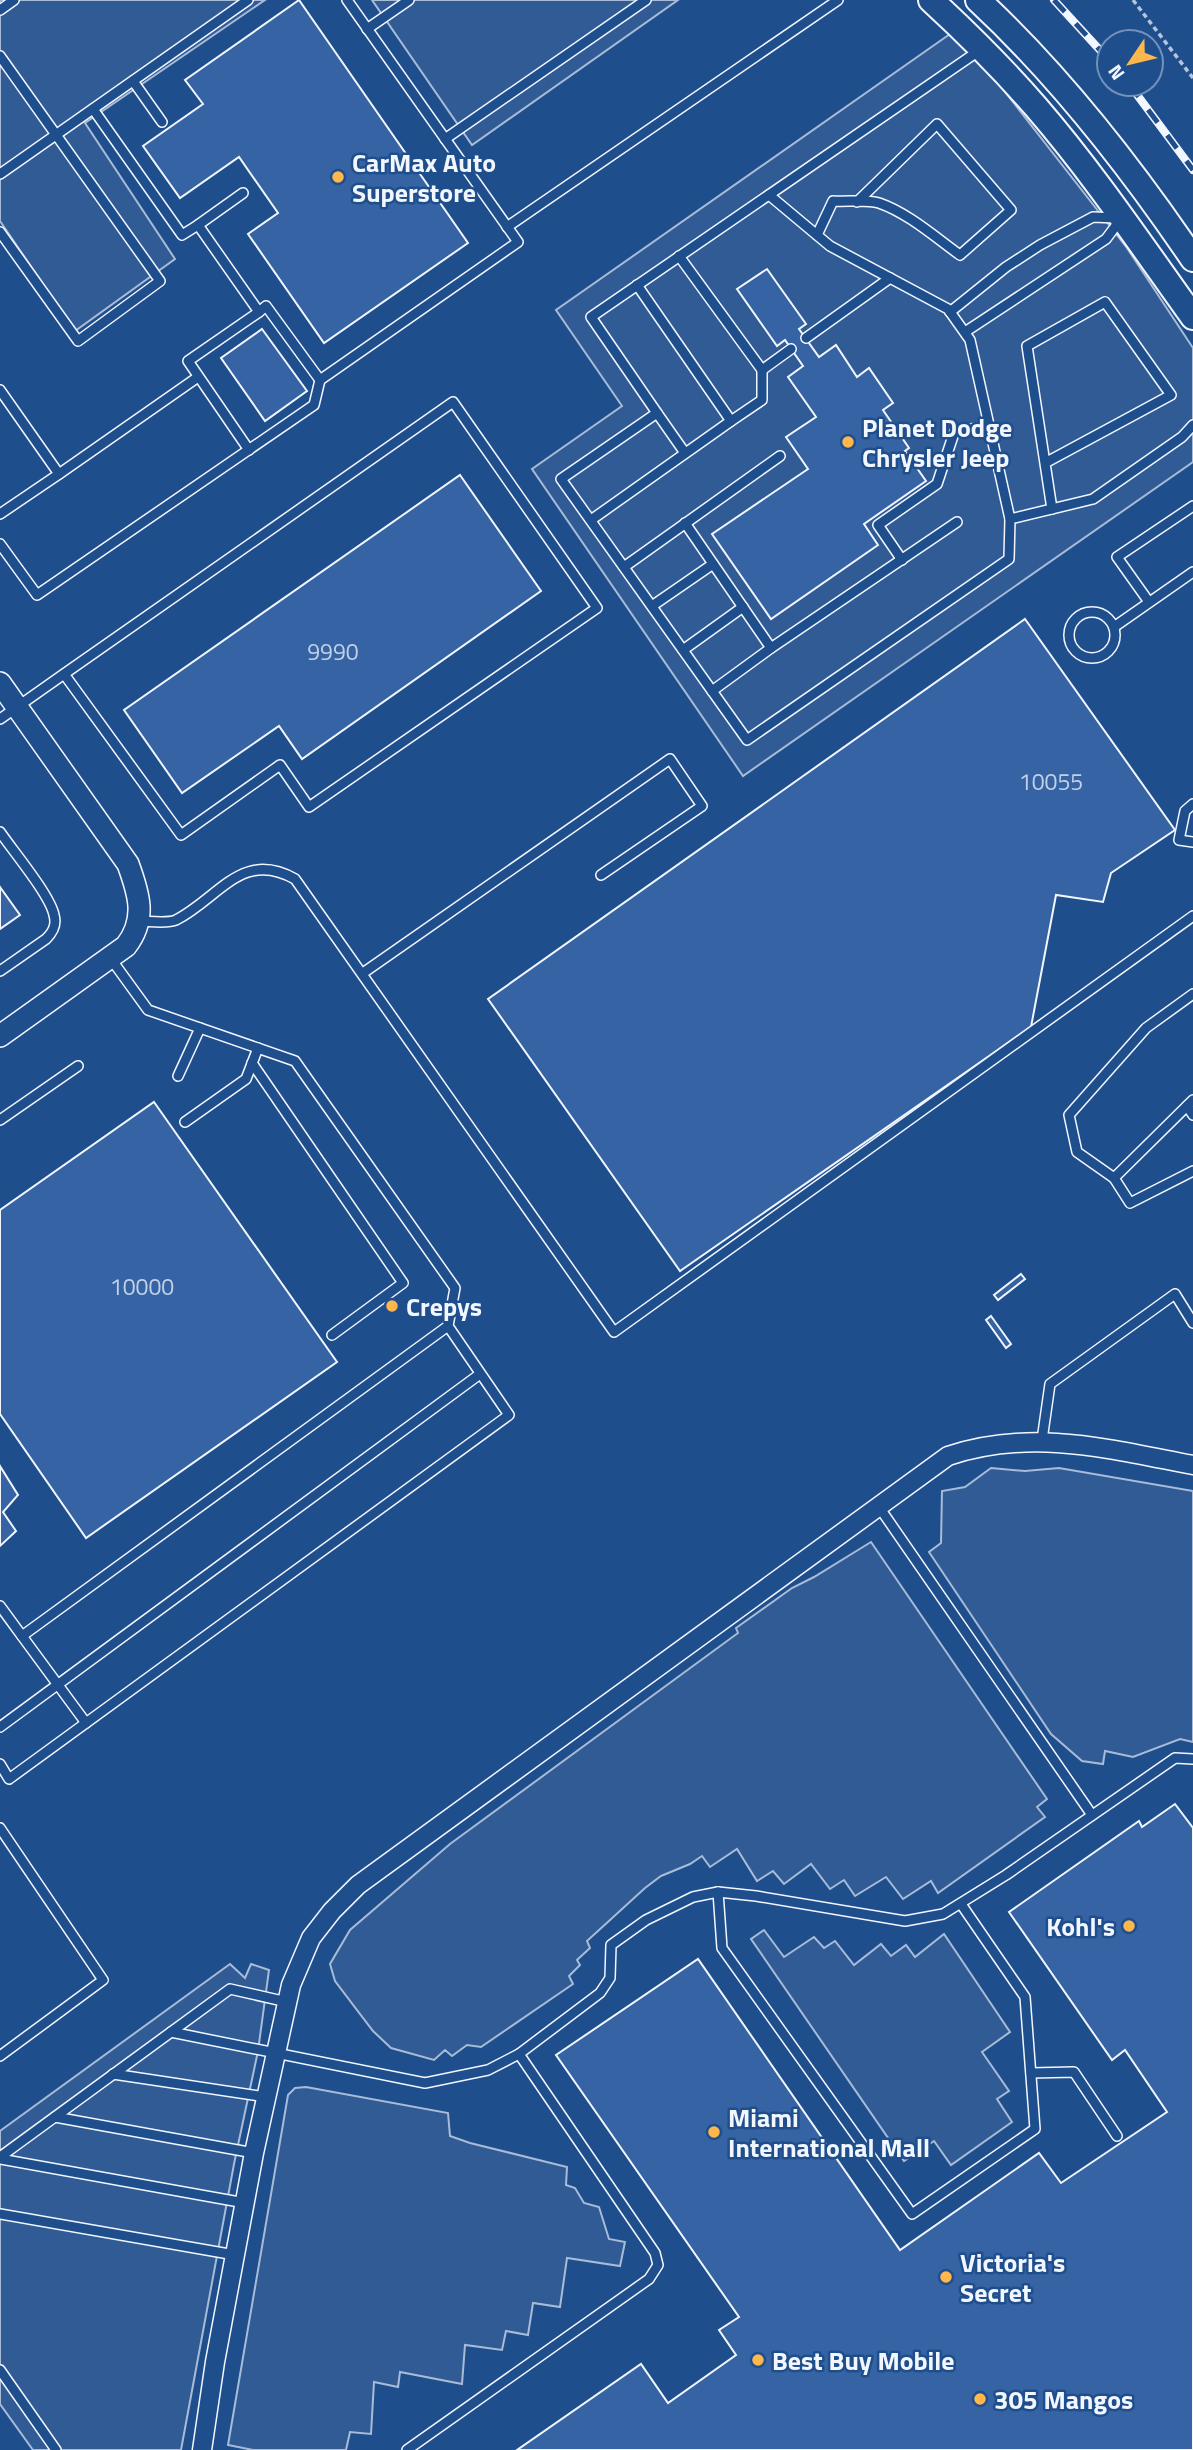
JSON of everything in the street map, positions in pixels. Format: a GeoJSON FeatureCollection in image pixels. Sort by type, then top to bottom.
{"type":"FeatureCollection","features":[{"type":"Feature","properties":{"kind":"main road"},"geometry":{"type":"LineString","coordinates":[[931,0],[982,48],[1047,119],[1193,317]]}},
{"type":"Feature","properties":{"kind":"main road"},"geometry":{"type":"LineString","coordinates":[[978,0],[1016,35],[1091,120],[1193,259]]}},
{"type":"Feature","properties":{"kind":"main road"},"geometry":{"type":"LineString","coordinates":[[1122,218],[1149,198]]}},
{"type":"Feature","properties":{"kind":"street"},"geometry":{"type":"LineString","coordinates":[[0,683],[8,713],[128,864],[138,891],[139,921],[135,934],[110,957],[0,1036]]}},
{"type":"Feature","properties":{"kind":"street"},"geometry":{"type":"LineString","coordinates":[[202,2450],[215,2362],[254,2153],[290,1984],[311,1938],[332,1911],[358,1885],[948,1456],[974,1447],[1042,1440],[1096,1446],[1193,1465]]}},
{"type":"Feature","properties":{"kind":"lane"},"geometry":{"type":"LineString","coordinates":[[0,10],[14,0]]}},
{"type":"Feature","properties":{"kind":"lane"},"geometry":{"type":"LineString","coordinates":[[0,174],[248,0]]}},
{"type":"Feature","properties":{"kind":"lane"},"geometry":{"type":"LineString","coordinates":[[0,544],[37,595],[314,405],[320,380],[518,242],[347,0]]}},
{"type":"Feature","properties":{"kind":"lane"},"geometry":{"type":"LineString","coordinates":[[367,29],[409,0]]}},
{"type":"Feature","properties":{"kind":"lane"},"geometry":{"type":"LineString","coordinates":[[445,138],[646,0]]}},
{"type":"Feature","properties":{"kind":"lane"},"geometry":{"type":"LineString","coordinates":[[507,226],[838,0]]}},
{"type":"Feature","properties":{"kind":"lane"},"geometry":{"type":"LineString","coordinates":[[685,453],[591,317],[982,48]]}},
{"type":"Feature","properties":{"kind":"lane"},"geometry":{"type":"LineString","coordinates":[[0,56],[160,281],[78,341],[0,232]]}},
{"type":"Feature","properties":{"kind":"lane"},"geometry":{"type":"LineString","coordinates":[[133,81],[162,122]]}},
{"type":"Feature","properties":{"kind":"lane"},"geometry":{"type":"LineString","coordinates":[[93,109],[182,235],[243,193]]}},
{"type":"Feature","properties":{"kind":"lane"},"geometry":{"type":"LineString","coordinates":[[817,235],[834,201],[877,203],[917,223],[960,255],[1011,210],[937,124],[858,202]]}},
{"type":"Feature","properties":{"kind":"lane"},"geometry":{"type":"LineString","coordinates":[[657,413],[561,479],[747,740],[1009,559],[1010,519],[970,340],[965,332],[950,312],[830,246],[769,195]]}},
{"type":"Feature","properties":{"kind":"lane"},"geometry":{"type":"LineString","coordinates":[[950,312],[1006,267],[1040,245],[1093,217],[1122,218]]}},
{"type":"Feature","properties":{"kind":"lane"},"geometry":{"type":"LineString","coordinates":[[965,332],[1106,239],[1122,218]]}},
{"type":"Feature","properties":{"kind":"lane"},"geometry":{"type":"LineString","coordinates":[[198,225],[259,312]]}},
{"type":"Feature","properties":{"kind":"lane"},"geometry":{"type":"LineString","coordinates":[[591,520],[762,400],[762,370],[679,256]]}},
{"type":"Feature","properties":{"kind":"lane"},"geometry":{"type":"LineString","coordinates":[[806,338],[890,278]]}},
{"type":"Feature","properties":{"kind":"lane"},"geometry":{"type":"LineString","coordinates":[[637,285],[731,421]]}},
{"type":"Feature","properties":{"kind":"lane"},"geometry":{"type":"LineString","coordinates":[[1045,463],[1171,395],[1105,302],[1027,346],[1052,509]]}},
{"type":"Feature","properties":{"kind":"lane"},"geometry":{"type":"LineString","coordinates":[[249,450],[188,361],[266,306],[320,380]]}},
{"type":"Feature","properties":{"kind":"lane"},"geometry":{"type":"LineString","coordinates":[[762,370],[791,349]]}},
{"type":"Feature","properties":{"kind":"lane"},"geometry":{"type":"LineString","coordinates":[[0,514],[198,377]]}},
{"type":"Feature","properties":{"kind":"lane"},"geometry":{"type":"LineString","coordinates":[[0,390],[59,474]]}},
{"type":"Feature","properties":{"kind":"lane"},"geometry":{"type":"LineString","coordinates":[[8,713],[453,402],[597,608],[309,807],[280,765],[181,835],[64,674]]}},
{"type":"Feature","properties":{"kind":"lane"},"geometry":{"type":"LineString","coordinates":[[902,560],[878,525],[937,484],[954,433],[989,425]]}},
{"type":"Feature","properties":{"kind":"lane"},"geometry":{"type":"LineString","coordinates":[[1010,519],[1093,499],[1182,437],[1193,425]]}},
{"type":"Feature","properties":{"kind":"lane"},"geometry":{"type":"LineString","coordinates":[[624,567],[780,456]]}},
{"type":"Feature","properties":{"kind":"lane"},"geometry":{"type":"LineString","coordinates":[[1149,602],[1117,557],[1193,506]]}},
{"type":"Feature","properties":{"kind":"lane"},"geometry":{"type":"LineString","coordinates":[[712,691],[957,522]]}},
{"type":"Feature","properties":{"kind":"lane"},"geometry":{"type":"LineString","coordinates":[[685,523],[771,648]]}},
{"type":"Feature","properties":{"kind":"lane"},"geometry":{"type":"LineString","coordinates":[[652,607],[713,564]]}},
{"type":"Feature","properties":{"kind":"lane"},"geometry":{"type":"LineString","coordinates":[[1114,627],[1193,572]]}},
{"type":"Feature","properties":{"kind":"lane"},"geometry":{"type":"LineString","coordinates":[[683,650],[743,607]]}},
{"type":"Feature","properties":{"kind":"lane"},"geometry":{"type":"LineString","coordinates":[[1096,612],[1103,615],[1114,627],[1115,643],[1105,655],[1089,659],[1075,651],[1070,644],[1070,628],[1080,615],[1096,612]]}},
{"type":"Feature","properties":{"kind":"lane"},"geometry":{"type":"LineString","coordinates":[[363,973],[670,759],[702,806],[601,875]]}},
{"type":"Feature","properties":{"kind":"lane"},"geometry":{"type":"LineString","coordinates":[[1193,804],[1185,811],[1179,840],[1193,842]]}},
{"type":"Feature","properties":{"kind":"lane"},"geometry":{"type":"LineString","coordinates":[[0,832],[47,898],[54,914],[55,925],[46,939],[0,971]]}},
{"type":"Feature","properties":{"kind":"lane"},"geometry":{"type":"LineString","coordinates":[[139,921],[174,921],[248,871],[264,868],[281,871],[295,879],[614,1332],[1193,916]]}},
{"type":"Feature","properties":{"kind":"lane"},"geometry":{"type":"LineString","coordinates":[[22,1636],[448,1326],[455,1288],[295,1061],[148,1010],[110,957]]}},
{"type":"Feature","properties":{"kind":"lane"},"geometry":{"type":"LineString","coordinates":[[1193,994],[1146,1028],[1069,1115],[1077,1152],[1114,1178],[1129,1203],[1193,1171]]}},
{"type":"Feature","properties":{"kind":"lane"},"geometry":{"type":"LineString","coordinates":[[178,1076],[200,1028]]}},
{"type":"Feature","properties":{"kind":"lane"},"geometry":{"type":"LineString","coordinates":[[185,1122],[246,1079],[258,1048]]}},
{"type":"Feature","properties":{"kind":"lane"},"geometry":{"type":"LineString","coordinates":[[252,1063],[404,1283],[332,1335]]}},
{"type":"Feature","properties":{"kind":"lane"},"geometry":{"type":"LineString","coordinates":[[0,1120],[78,1066]]}},
{"type":"Feature","properties":{"kind":"lane"},"geometry":{"type":"LineString","coordinates":[[1114,1178],[1190,1103]]}},
{"type":"Feature","properties":{"kind":"lane"},"geometry":{"type":"LineString","coordinates":[[1190,1103],[1193,1115]]}},
{"type":"Feature","properties":{"kind":"lane"},"geometry":{"type":"LineString","coordinates":[[1042,1440],[1050,1384],[1175,1294],[1193,1323]]}},
{"type":"Feature","properties":{"kind":"lane"},"geometry":{"type":"LineString","coordinates":[[0,1764],[9,1779],[509,1415],[448,1326]]}},
{"type":"Feature","properties":{"kind":"lane"},"geometry":{"type":"LineString","coordinates":[[0,1727],[480,1374]]}},
{"type":"Feature","properties":{"kind":"lane"},"geometry":{"type":"LineString","coordinates":[[878,1507],[1092,1815]]}},
{"type":"Feature","properties":{"kind":"lane"},"geometry":{"type":"LineString","coordinates":[[0,1606],[86,1723]]}},
{"type":"Feature","properties":{"kind":"lane"},"geometry":{"type":"LineString","coordinates":[[171,2032],[425,2083],[488,2070],[519,2054],[600,1993],[610,1978],[611,1945],[646,1920],[693,1896],[718,1892],[756,1896],[905,1921],[943,1914],[961,1905],[1175,1758],[1193,1759]]}},
{"type":"Feature","properties":{"kind":"lane"},"geometry":{"type":"LineString","coordinates":[[0,1828],[103,1980],[0,2056]]}},
{"type":"Feature","properties":{"kind":"lane"},"geometry":{"type":"LineString","coordinates":[[718,1892],[722,1948],[912,2214],[1035,2129],[1025,1997],[961,1905]]}},
{"type":"Feature","properties":{"kind":"lane"},"geometry":{"type":"LineString","coordinates":[[0,2158],[230,1989],[287,2002]]}},
{"type":"Feature","properties":{"kind":"lane"},"geometry":{"type":"LineString","coordinates":[[407,2450],[649,2279],[658,2265],[655,2253],[519,2054]]}},
{"type":"Feature","properties":{"kind":"lane"},"geometry":{"type":"LineString","coordinates":[[1031,2074],[1074,2072],[1117,2136]]}},
{"type":"Feature","properties":{"kind":"lane"},"geometry":{"type":"LineString","coordinates":[[113,2074],[266,2097]]}},
{"type":"Feature","properties":{"kind":"lane"},"geometry":{"type":"LineString","coordinates":[[55,2117],[254,2153]]}},
{"type":"Feature","properties":{"kind":"lane"},"geometry":{"type":"LineString","coordinates":[[0,2158],[245,2203]]}},
{"type":"Feature","properties":{"kind":"lane"},"geometry":{"type":"LineString","coordinates":[[0,2214],[235,2255]]}},
{"type":"Feature","properties":{"kind":"lane"},"geometry":{"type":"LineString","coordinates":[[0,2370],[56,2450]]}},
{"type":"Feature","properties":{"kind":"path"},"geometry":{"type":"LineString","coordinates":[[1133,0],[1193,78]]}},
{"type":"Feature","properties":{"kind":"shaded area"},"geometry":{"type":"Polygon","coordinates":[[[0,0],[265,0],[85,123],[175,259],[75,331],[0,221],[0,0]]]}},
{"type":"Feature","properties":{"kind":"shaded area"},"geometry":{"type":"Polygon","coordinates":[[[372,0],[678,0],[472,145],[372,0]]]}},
{"type":"Feature","properties":{"kind":"shaded area"},"geometry":{"type":"Polygon","coordinates":[[[950,34],[988,70],[1127,248],[1193,348],[1193,462],[743,776],[532,469],[622,406],[556,310],[950,34]]]}},
{"type":"Feature","properties":{"kind":"shaded area"},"geometry":{"type":"Polygon","coordinates":[[[991,1468],[1025,1471],[1059,1468],[1193,1491],[1193,1742],[1180,1739],[1133,1757],[1105,1751],[1103,1764],[1082,1761],[1051,1734],[929,1552],[941,1543],[942,1491],[965,1487],[991,1468]]]}},
{"type":"Feature","properties":{"kind":"shaded area"},"geometry":{"type":"Polygon","coordinates":[[[871,1542],[1047,1799],[1037,1807],[1045,1817],[938,1893],[931,1881],[903,1899],[886,1877],[855,1896],[844,1880],[830,1889],[811,1864],[784,1884],[773,1871],[757,1881],[737,1849],[710,1867],[702,1856],[661,1876],[645,1888],[587,1941],[590,1948],[577,1960],[580,1965],[569,1976],[573,1984],[481,2047],[467,2045],[452,2056],[445,2050],[434,2060],[391,2048],[373,2031],[335,1981],[330,1964],[350,1930],[450,1844],[738,1633],[736,1628],[792,1588],[871,1542]]]}},
{"type":"Feature","properties":{"kind":"shaded area"},"geometry":{"type":"Polygon","coordinates":[[[764,1930],[784,1957],[814,1937],[824,1948],[835,1941],[854,1965],[881,1944],[891,1956],[906,1945],[915,1957],[944,1934],[1010,2032],[982,2052],[1009,2091],[997,2099],[1012,2122],[951,2165],[934,2141],[904,2161],[751,1939],[764,1930]]]}},
{"type":"Feature","properties":{"kind":"shaded area"},"geometry":{"type":"Polygon","coordinates":[[[230,1964],[245,1978],[251,1964],[269,1970],[258,2051],[234,2164],[181,2450],[33,2450],[0,2404],[0,2131],[230,1964]]]}},
{"type":"Feature","properties":{"kind":"shaded area"},"geometry":{"type":"Polygon","coordinates":[[[306,2087],[448,2113],[450,2136],[567,2167],[566,2185],[575,2188],[584,2203],[599,2207],[609,2239],[625,2242],[620,2266],[567,2258],[560,2307],[533,2303],[528,2335],[506,2331],[502,2350],[465,2345],[462,2384],[400,2372],[398,2387],[374,2382],[371,2434],[350,2432],[346,2450],[253,2450],[228,2445],[288,2095],[295,2088],[306,2087]]]}},
{"type":"Feature","properties":{"kind":"building","name":"CarMax Auto Superstore"},"geometry":{"type":"Polygon","coordinates":[[[299,0],[468,243],[324,343],[248,234],[278,213],[239,157],[180,198],[143,146],[203,104],[185,80],[299,0]]]}},
{"type":"Feature","properties":{"kind":"building","name":"Planet Dodge Chrysler Jeep"},"geometry":{"type":"Polygon","coordinates":[[[767,269],[806,324],[799,329],[819,357],[836,345],[857,377],[869,368],[893,403],[883,410],[909,448],[905,451],[926,481],[864,524],[878,545],[771,619],[712,534],[808,469],[786,437],[816,417],[788,377],[803,366],[785,340],[777,346],[737,289],[767,269]]]}},
{"type":"Feature","properties":{"kind":"building"},"geometry":{"type":"Polygon","coordinates":[[[262,329],[307,391],[265,421],[221,358],[262,329]]]}},
{"type":"Feature","properties":{"kind":"building"},"geometry":{"type":"Polygon","coordinates":[[[460,475],[541,591],[302,759],[279,726],[182,793],[124,710],[460,475]]]}},
{"type":"Feature","properties":{"kind":"building"},"geometry":{"type":"Polygon","coordinates":[[[1025,619],[1175,830],[1111,873],[1103,902],[1056,895],[1031,1027],[680,1271],[488,999],[1025,619]]]}},
{"type":"Feature","properties":{"kind":"building"},"geometry":{"type":"Polygon","coordinates":[[[0,887],[20,915],[0,929],[0,887]]]}},
{"type":"Feature","properties":{"kind":"building"},"geometry":{"type":"Polygon","coordinates":[[[154,1102],[337,1362],[86,1538],[0,1414],[0,1210],[154,1102]]]}},
{"type":"Feature","properties":{"kind":"building"},"geometry":{"type":"Polygon","coordinates":[[[1021,1274],[1025,1279],[998,1300],[994,1295],[1021,1274]]]}},
{"type":"Feature","properties":{"kind":"building"},"geometry":{"type":"Polygon","coordinates":[[[991,1316],[1011,1344],[1006,1348],[986,1320],[991,1316]]]}},
{"type":"Feature","properties":{"kind":"building"},"geometry":{"type":"Polygon","coordinates":[[[0,1466],[18,1495],[3,1512],[16,1531],[0,1546],[0,1466]]]}},
{"type":"Feature","properties":{"kind":"building","name":"Miami International Mall"},"geometry":{"type":"Polygon","coordinates":[[[1175,1804],[1193,1828],[1193,2450],[517,2450],[641,2364],[668,2403],[736,2355],[719,2330],[739,2317],[556,2055],[698,1959],[900,2250],[1039,2153],[1061,2183],[1167,2112],[1125,2050],[1112,2060],[1009,1912],[1139,1821],[1142,1827],[1175,1804]]]}},
{"type":"Feature","properties":{"kind":"railway"},"geometry":{"type":"LineString","coordinates":[[1054,0],[1095,45]]}},
{"type":"Feature","properties":{"kind":"railway"},"geometry":{"type":"LineString","coordinates":[[1139,98],[1193,170]]}},
{"type":"Feature","properties":{"kind":"place","name":"CarMax Auto Superstore"},"geometry":{"type":"Point","coordinates":[338,177]}},
{"type":"Feature","properties":{"kind":"place","name":"Planet Dodge Chrysler Jeep"},"geometry":{"type":"Point","coordinates":[848,442]}},
{"type":"Feature","properties":{"kind":"place","name":"Crepys"},"geometry":{"type":"Point","coordinates":[392,1306]}},
{"type":"Feature","properties":{"kind":"place","name":"Kohl's"},"geometry":{"type":"Point","coordinates":[1129,1926]}},
{"type":"Feature","properties":{"kind":"place","name":"Miami International Mall"},"geometry":{"type":"Point","coordinates":[714,2132]}},
{"type":"Feature","properties":{"kind":"place","name":"Victoria's Secret"},"geometry":{"type":"Point","coordinates":[946,2277]}},
{"type":"Feature","properties":{"kind":"place","name":"Best Buy Mobile"},"geometry":{"type":"Point","coordinates":[758,2360]}},
{"type":"Feature","properties":{"kind":"place","name":"305 Mangos"},"geometry":{"type":"Point","coordinates":[980,2399]}}]}
